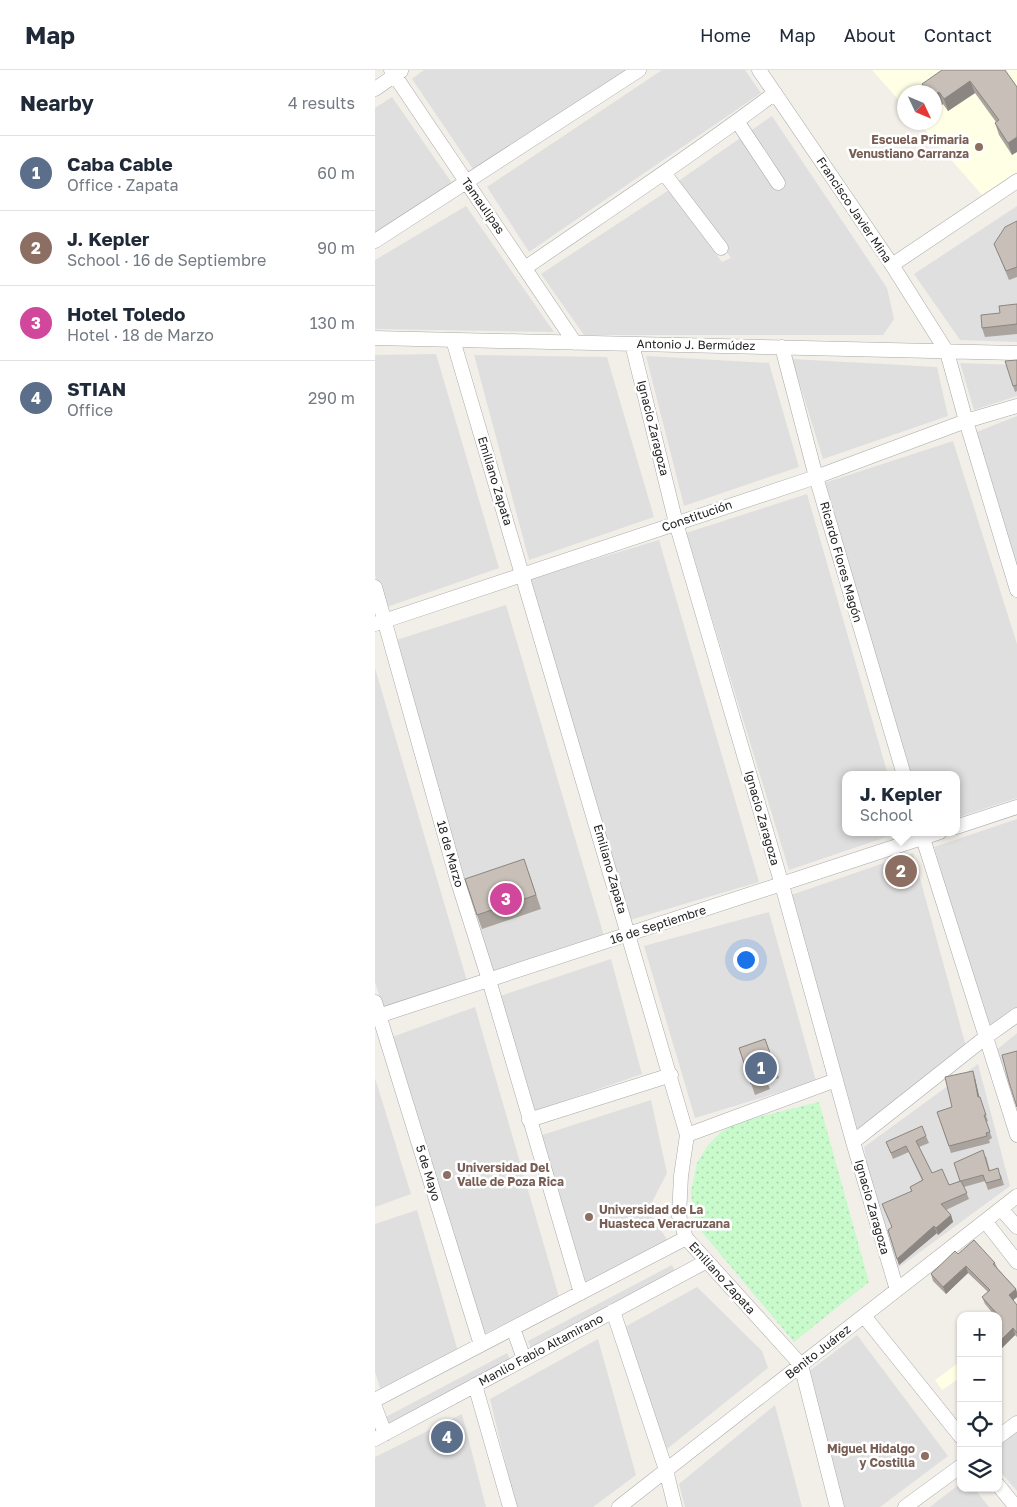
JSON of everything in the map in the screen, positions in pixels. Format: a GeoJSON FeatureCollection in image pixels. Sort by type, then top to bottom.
{"type":"FeatureCollection","features":[{"type":"Feature","properties":{"kind":"street"},"geometry":{"type":"LineString","coordinates":[[375,241],[639,70]]}},
{"type":"Feature","properties":{"kind":"street","name":"Francisco Javier Mina"},"geometry":{"type":"LineString","coordinates":[[759,70],[892,265],[947,352],[1017,590]]}},
{"type":"Feature","properties":{"kind":"street"},"geometry":{"type":"LineString","coordinates":[[375,89],[396,72]]}},
{"type":"Feature","properties":{"kind":"street","name":"Tamaulipas"},"geometry":{"type":"LineString","coordinates":[[396,72],[466,182],[575,342]]}},
{"type":"Feature","properties":{"kind":"street"},"geometry":{"type":"LineString","coordinates":[[525,268],[665,173],[775,93]]}},
{"type":"Feature","properties":{"kind":"street"},"geometry":{"type":"LineString","coordinates":[[737,121],[778,183]]}},
{"type":"Feature","properties":{"kind":"street"},"geometry":{"type":"LineString","coordinates":[[665,173],[721,248]]}},
{"type":"Feature","properties":{"kind":"street"},"geometry":{"type":"LineString","coordinates":[[892,265],[1017,181]]}},
{"type":"Feature","properties":{"kind":"street","name":"Antonio J. Bermúdez"},"geometry":{"type":"LineString","coordinates":[[375,338],[1017,353]]}},
{"type":"Feature","properties":{"kind":"street","name":"Emiliano Zapata"},"geometry":{"type":"LineString","coordinates":[[453,340],[671,1075],[687,1135],[681,1176],[679,1216],[686,1238],[801,1365]]}},
{"type":"Feature","properties":{"kind":"street","name":"Ignacio Zaragoza"},"geometry":{"type":"LineString","coordinates":[[632,344],[676,523],[782,885],[853,1142],[897,1290]]}},
{"type":"Feature","properties":{"kind":"street","name":"Ricardo Flores Magón"},"geometry":{"type":"LineString","coordinates":[[782,348],[816,476],[903,771]]}},
{"type":"Feature","properties":{"kind":"street","name":"Constitución"},"geometry":{"type":"LineString","coordinates":[[380,623],[816,476],[966,421],[1017,406]]}},
{"type":"Feature","properties":{"kind":"street","name":"18 de Marzo"},"geometry":{"type":"LineString","coordinates":[[375,587],[380,623],[489,980],[581,1293]]}},
{"type":"Feature","properties":{"kind":"street"},"geometry":{"type":"LineString","coordinates":[[960,826],[1017,808]]}},
{"type":"Feature","properties":{"kind":"street","name":"16 de Septiembre"},"geometry":{"type":"LineString","coordinates":[[376,1011],[489,980],[782,885],[919,836]]}},
{"type":"Feature","properties":{"kind":"street"},"geometry":{"type":"LineString","coordinates":[[922,836],[1017,1135]]}},
{"type":"Feature","properties":{"kind":"street","name":"5 de Mayo"},"geometry":{"type":"LineString","coordinates":[[376,1011],[481,1344]]}},
{"type":"Feature","properties":{"kind":"street"},"geometry":{"type":"LineString","coordinates":[[853,1142],[986,1037],[1017,1015]]}},
{"type":"Feature","properties":{"kind":"street"},"geometry":{"type":"LineString","coordinates":[[529,1120],[671,1075]]}},
{"type":"Feature","properties":{"kind":"street"},"geometry":{"type":"LineString","coordinates":[[687,1135],[836,1080]]}},
{"type":"Feature","properties":{"kind":"street","name":"Benito Juárez"},"geometry":{"type":"LineString","coordinates":[[619,1507],[1017,1196]]}},
{"type":"Feature","properties":{"kind":"street"},"geometry":{"type":"LineString","coordinates":[[1001,1208],[1017,1227]]}},
{"type":"Feature","properties":{"kind":"street"},"geometry":{"type":"LineString","coordinates":[[985,1221],[1017,1262]]}},
{"type":"Feature","properties":{"kind":"street"},"geometry":{"type":"LineString","coordinates":[[375,1400],[686,1238]]}},
{"type":"Feature","properties":{"kind":"street","name":"Manlio Fabio Altamirano"},"geometry":{"type":"LineString","coordinates":[[380,1436],[707,1261]]}},
{"type":"Feature","properties":{"kind":"street"},"geometry":{"type":"LineString","coordinates":[[613,1311],[666,1470],[675,1507]]}},
{"type":"Feature","properties":{"kind":"street"},"geometry":{"type":"LineString","coordinates":[[864,1316],[957,1432]]}},
{"type":"Feature","properties":{"kind":"street"},"geometry":{"type":"LineString","coordinates":[[513,1328],[524,1359]]}},
{"type":"Feature","properties":{"kind":"street"},"geometry":{"type":"LineString","coordinates":[[801,1365],[837,1507]]}},
{"type":"Feature","properties":{"kind":"street"},"geometry":{"type":"LineString","coordinates":[[475,1385],[510,1507]]}},
{"type":"Feature","properties":{"kind":"street"},"geometry":{"type":"LineString","coordinates":[[375,1407],[380,1436]]}},
{"type":"Feature","properties":{"kind":"street"},"geometry":{"type":"LineString","coordinates":[[1002,1434],[1017,1423]]}},
{"type":"Feature","properties":{"kind":"street"},"geometry":{"type":"LineString","coordinates":[[905,1507],[957,1469]]}},
{"type":"Feature","properties":{"kind":"street"},"geometry":{"type":"LineString","coordinates":[[1002,1489],[1016,1507]]}},
{"type":"Feature","properties":{"kind":"shaded area"},"geometry":{"type":"Polygon","coordinates":[[[424,70],[626,70],[475,172],[412,79],[424,70]]]}},
{"type":"Feature","properties":{"kind":"shaded area"},"geometry":{"type":"Polygon","coordinates":[[[662,70],[745,70],[761,93],[529,252],[487,187],[662,70]]]}},
{"type":"Feature","properties":{"kind":"shaded area","name":"Escuela Primaria Venustiano Carranza"},"geometry":{"type":"Polygon","coordinates":[[[872,70],[1017,70],[1017,172],[982,195],[925,130],[942,130],[942,85],[897,85],[897,98],[872,70]]]}},
{"type":"Feature","properties":{"kind":"shaded area"},"geometry":{"type":"Polygon","coordinates":[[[392,97],[454,186],[375,235],[375,108],[392,97]]]}},
{"type":"Feature","properties":{"kind":"shaded area"},"geometry":{"type":"Polygon","coordinates":[[[772,116],[887,288],[894,319],[883,335],[584,335],[541,274],[669,190],[722,262],[731,258],[677,182],[772,116]]]}},
{"type":"Feature","properties":{"kind":"shaded area"},"geometry":{"type":"Polygon","coordinates":[[[466,206],[554,332],[375,329],[375,260],[466,206]]]}},
{"type":"Feature","properties":{"kind":"shaded area"},"geometry":{"type":"Polygon","coordinates":[[[1017,206],[1017,342],[960,340],[914,274],[1017,206]]]}},
{"type":"Feature","properties":{"kind":"shaded area"},"geometry":{"type":"Polygon","coordinates":[[[436,354],[499,568],[384,608],[375,575],[375,355],[436,354]]]}},
{"type":"Feature","properties":{"kind":"shaded area"},"geometry":{"type":"Polygon","coordinates":[[[474,355],[607,357],[654,517],[529,560],[474,355]]]}},
{"type":"Feature","properties":{"kind":"shaded area"},"geometry":{"type":"Polygon","coordinates":[[[646,356],[769,363],[799,467],[684,506],[646,356]]]}},
{"type":"Feature","properties":{"kind":"shaded area"},"geometry":{"type":"Polygon","coordinates":[[[792,359],[937,367],[948,416],[823,459],[792,359]]]}},
{"type":"Feature","properties":{"kind":"shaded area"},"geometry":{"type":"Polygon","coordinates":[[[960,363],[1017,365],[1017,396],[974,410],[960,363]]]}},
{"type":"Feature","properties":{"kind":"shaded area"},"geometry":{"type":"Polygon","coordinates":[[[1017,416],[1017,569],[974,433],[1017,416]]]}},
{"type":"Feature","properties":{"kind":"shaded area"},"geometry":{"type":"Polygon","coordinates":[[[953,441],[1017,644],[1017,798],[960,817],[960,771],[910,771],[821,484],[953,441]]]}},
{"type":"Feature","properties":{"kind":"shaded area"},"geometry":{"type":"Polygon","coordinates":[[[807,494],[887,771],[842,771],[842,836],[889,836],[789,870],[686,533],[807,494]]]}},
{"type":"Feature","properties":{"kind":"shaded area"},"geometry":{"type":"Polygon","coordinates":[[[659,540],[759,882],[630,920],[529,579],[659,540]]]}},
{"type":"Feature","properties":{"kind":"shaded area"},"geometry":{"type":"Polygon","coordinates":[[[506,605],[604,936],[491,972],[387,643],[506,605]]]}},
{"type":"Feature","properties":{"kind":"shaded area"},"geometry":{"type":"Polygon","coordinates":[[[375,668],[467,981],[383,1008],[375,982],[375,668]]]}},
{"type":"Feature","properties":{"kind":"shaded area"},"geometry":{"type":"Polygon","coordinates":[[[1017,819],[1017,1013],[989,1033],[934,847],[1017,819]]]}},
{"type":"Feature","properties":{"kind":"shaded area"},"geometry":{"type":"Polygon","coordinates":[[[913,853],[967,1050],[858,1131],[791,895],[913,853]]]}},
{"type":"Feature","properties":{"kind":"shaded area"},"geometry":{"type":"Polygon","coordinates":[[[769,912],[816,1081],[695,1118],[644,946],[769,912]]]}},
{"type":"Feature","properties":{"kind":"shaded area"},"geometry":{"type":"Polygon","coordinates":[[[611,959],[642,1074],[532,1112],[497,997],[611,959]]]}},
{"type":"Feature","properties":{"kind":"shaded area"},"geometry":{"type":"Polygon","coordinates":[[[475,1007],[559,1297],[480,1336],[392,1037],[475,1007]]]}},
{"type":"Feature","properties":{"kind":"shaded area"},"geometry":{"type":"Polygon","coordinates":[[[1017,1033],[1017,1133],[994,1052],[1017,1033]]]}},
{"type":"Feature","properties":{"kind":"shaded area"},"geometry":{"type":"Polygon","coordinates":[[[978,1064],[1010,1186],[886,1277],[864,1147],[978,1064]]]}},
{"type":"Feature","properties":{"kind":"shaded area"},"geometry":{"type":"Polygon","coordinates":[[[375,1078],[411,1194],[375,1207],[375,1078]]]}},
{"type":"Feature","properties":{"kind":"shaded area"},"geometry":{"type":"Polygon","coordinates":[[[651,1100],[667,1173],[648,1210],[668,1241],[586,1283],[539,1136],[651,1100]]]}},
{"type":"Feature","properties":{"kind":"shaded area"},"geometry":{"type":"Polygon","coordinates":[[[417,1210],[459,1355],[382,1394],[375,1372],[375,1224],[417,1210]]]}},
{"type":"Feature","properties":{"kind":"shaded area"},"geometry":{"type":"Polygon","coordinates":[[[672,1265],[678,1278],[533,1353],[528,1341],[672,1265]]]}},
{"type":"Feature","properties":{"kind":"shaded area"},"geometry":{"type":"Polygon","coordinates":[[[697,1287],[762,1351],[768,1368],[667,1449],[623,1328],[697,1287]]]}},
{"type":"Feature","properties":{"kind":"shaded area"},"geometry":{"type":"Polygon","coordinates":[[[857,1335],[948,1456],[880,1507],[841,1507],[804,1375],[857,1335]]]}},
{"type":"Feature","properties":{"kind":"shaded area"},"geometry":{"type":"Polygon","coordinates":[[[598,1339],[636,1475],[593,1507],[516,1507],[490,1399],[598,1339]]]}},
{"type":"Feature","properties":{"kind":"shaded area"},"geometry":{"type":"Polygon","coordinates":[[[507,1353],[514,1367],[386,1433],[380,1420],[507,1353]]]}},
{"type":"Feature","properties":{"kind":"shaded area"},"geometry":{"type":"Polygon","coordinates":[[[957,1364],[957,1380],[942,1390],[935,1380],[957,1364]]]}},
{"type":"Feature","properties":{"kind":"shaded area"},"geometry":{"type":"Polygon","coordinates":[[[775,1405],[802,1507],[685,1507],[679,1484],[775,1405]]]}},
{"type":"Feature","properties":{"kind":"shaded area"},"geometry":{"type":"Polygon","coordinates":[[[462,1414],[486,1507],[375,1507],[375,1457],[462,1414]]]}},
{"type":"Feature","properties":{"kind":"shaded area"},"geometry":{"type":"Polygon","coordinates":[[[1017,1431],[1017,1491],[1002,1474],[1002,1443],[1017,1431]]]}},
{"type":"Feature","properties":{"kind":"shaded area"},"geometry":{"type":"Polygon","coordinates":[[[957,1486],[957,1492],[977,1492],[989,1507],[930,1507],[957,1486]]]}},
{"type":"Feature","properties":{"kind":"green space"},"geometry":{"type":"Polygon","coordinates":[[[819,1102],[869,1282],[794,1342],[701,1231],[693,1215],[691,1192],[697,1163],[708,1145],[722,1131],[742,1121],[819,1102]]]}},
{"type":"Feature","properties":{"kind":"building"},"geometry":{"type":"Polygon","coordinates":[[[942,70],[1005,70],[1017,87],[1017,137],[1008,143],[995,123],[999,120],[970,81],[944,99],[942,96],[942,85],[922,84],[942,70]]]}},
{"type":"Feature","properties":{"kind":"building"},"geometry":{"type":"Polygon","coordinates":[[[1017,221],[1017,267],[1006,271],[994,244],[1005,227],[1017,221]]]}},
{"type":"Feature","properties":{"kind":"building"},"geometry":{"type":"Polygon","coordinates":[[[1017,304],[1017,324],[982,328],[981,315],[1000,313],[999,306],[1017,304]]]}},
{"type":"Feature","properties":{"kind":"building"},"geometry":{"type":"Polygon","coordinates":[[[1017,360],[1017,385],[1013,386],[1005,361],[1017,360]]]}},
{"type":"Feature","properties":{"kind":"building"},"geometry":{"type":"Polygon","coordinates":[[[524,859],[536,895],[477,915],[465,879],[524,859]]]}},
{"type":"Feature","properties":{"kind":"building"},"geometry":{"type":"Polygon","coordinates":[[[765,1039],[775,1067],[763,1071],[766,1079],[751,1084],[739,1048],[765,1039]]]}},
{"type":"Feature","properties":{"kind":"building"},"geometry":{"type":"Polygon","coordinates":[[[1017,1051],[1017,1107],[1002,1055],[1017,1051]]]}},
{"type":"Feature","properties":{"kind":"building"},"geometry":{"type":"Polygon","coordinates":[[[973,1071],[978,1097],[980,1097],[990,1132],[986,1133],[987,1136],[949,1146],[937,1112],[952,1107],[945,1077],[973,1071]]]}},
{"type":"Feature","properties":{"kind":"building"},"geometry":{"type":"Polygon","coordinates":[[[922,1126],[926,1136],[916,1141],[932,1173],[942,1169],[949,1185],[961,1181],[967,1193],[941,1204],[951,1215],[936,1228],[934,1226],[897,1259],[888,1230],[892,1227],[882,1204],[912,1191],[910,1187],[923,1180],[906,1146],[891,1153],[886,1142],[922,1126]]]}},
{"type":"Feature","properties":{"kind":"building"},"geometry":{"type":"Polygon","coordinates":[[[983,1150],[989,1171],[998,1168],[1001,1179],[986,1183],[983,1175],[960,1181],[954,1163],[983,1150]]]}},
{"type":"Feature","properties":{"kind":"building"},"geometry":{"type":"Polygon","coordinates":[[[974,1240],[1016,1289],[1009,1295],[1017,1305],[1017,1333],[1013,1328],[1002,1339],[1002,1312],[996,1312],[982,1297],[990,1290],[966,1266],[943,1287],[931,1274],[955,1251],[958,1254],[974,1240]]]}},
{"type":"Feature","properties":{"kind":"place","name":"Escuela Primaria Venustiano Carranza"},"geometry":{"type":"Point","coordinates":[979,147]}},
{"type":"Feature","properties":{"kind":"place","name":"J. Kepler"},"geometry":{"type":"Point","coordinates":[901,871]}},
{"type":"Feature","properties":{"kind":"place","name":"Hotel Toledo"},"geometry":{"type":"Point","coordinates":[506,899]}},
{"type":"Feature","properties":{"kind":"place","name":"Caba Cable"},"geometry":{"type":"Point","coordinates":[761,1068]}},
{"type":"Feature","properties":{"kind":"place","name":"Universidad Del Valle de Poza Rica"},"geometry":{"type":"Point","coordinates":[447,1175]}},
{"type":"Feature","properties":{"kind":"place","name":"Universidad de La Huasteca Veracruzana"},"geometry":{"type":"Point","coordinates":[589,1217]}},
{"type":"Feature","properties":{"kind":"place","name":"STIAN"},"geometry":{"type":"Point","coordinates":[447,1437]}},
{"type":"Feature","properties":{"kind":"place","name":"Miguel Hidalgo y Costilla"},"geometry":{"type":"Point","coordinates":[925,1456]}}]}
